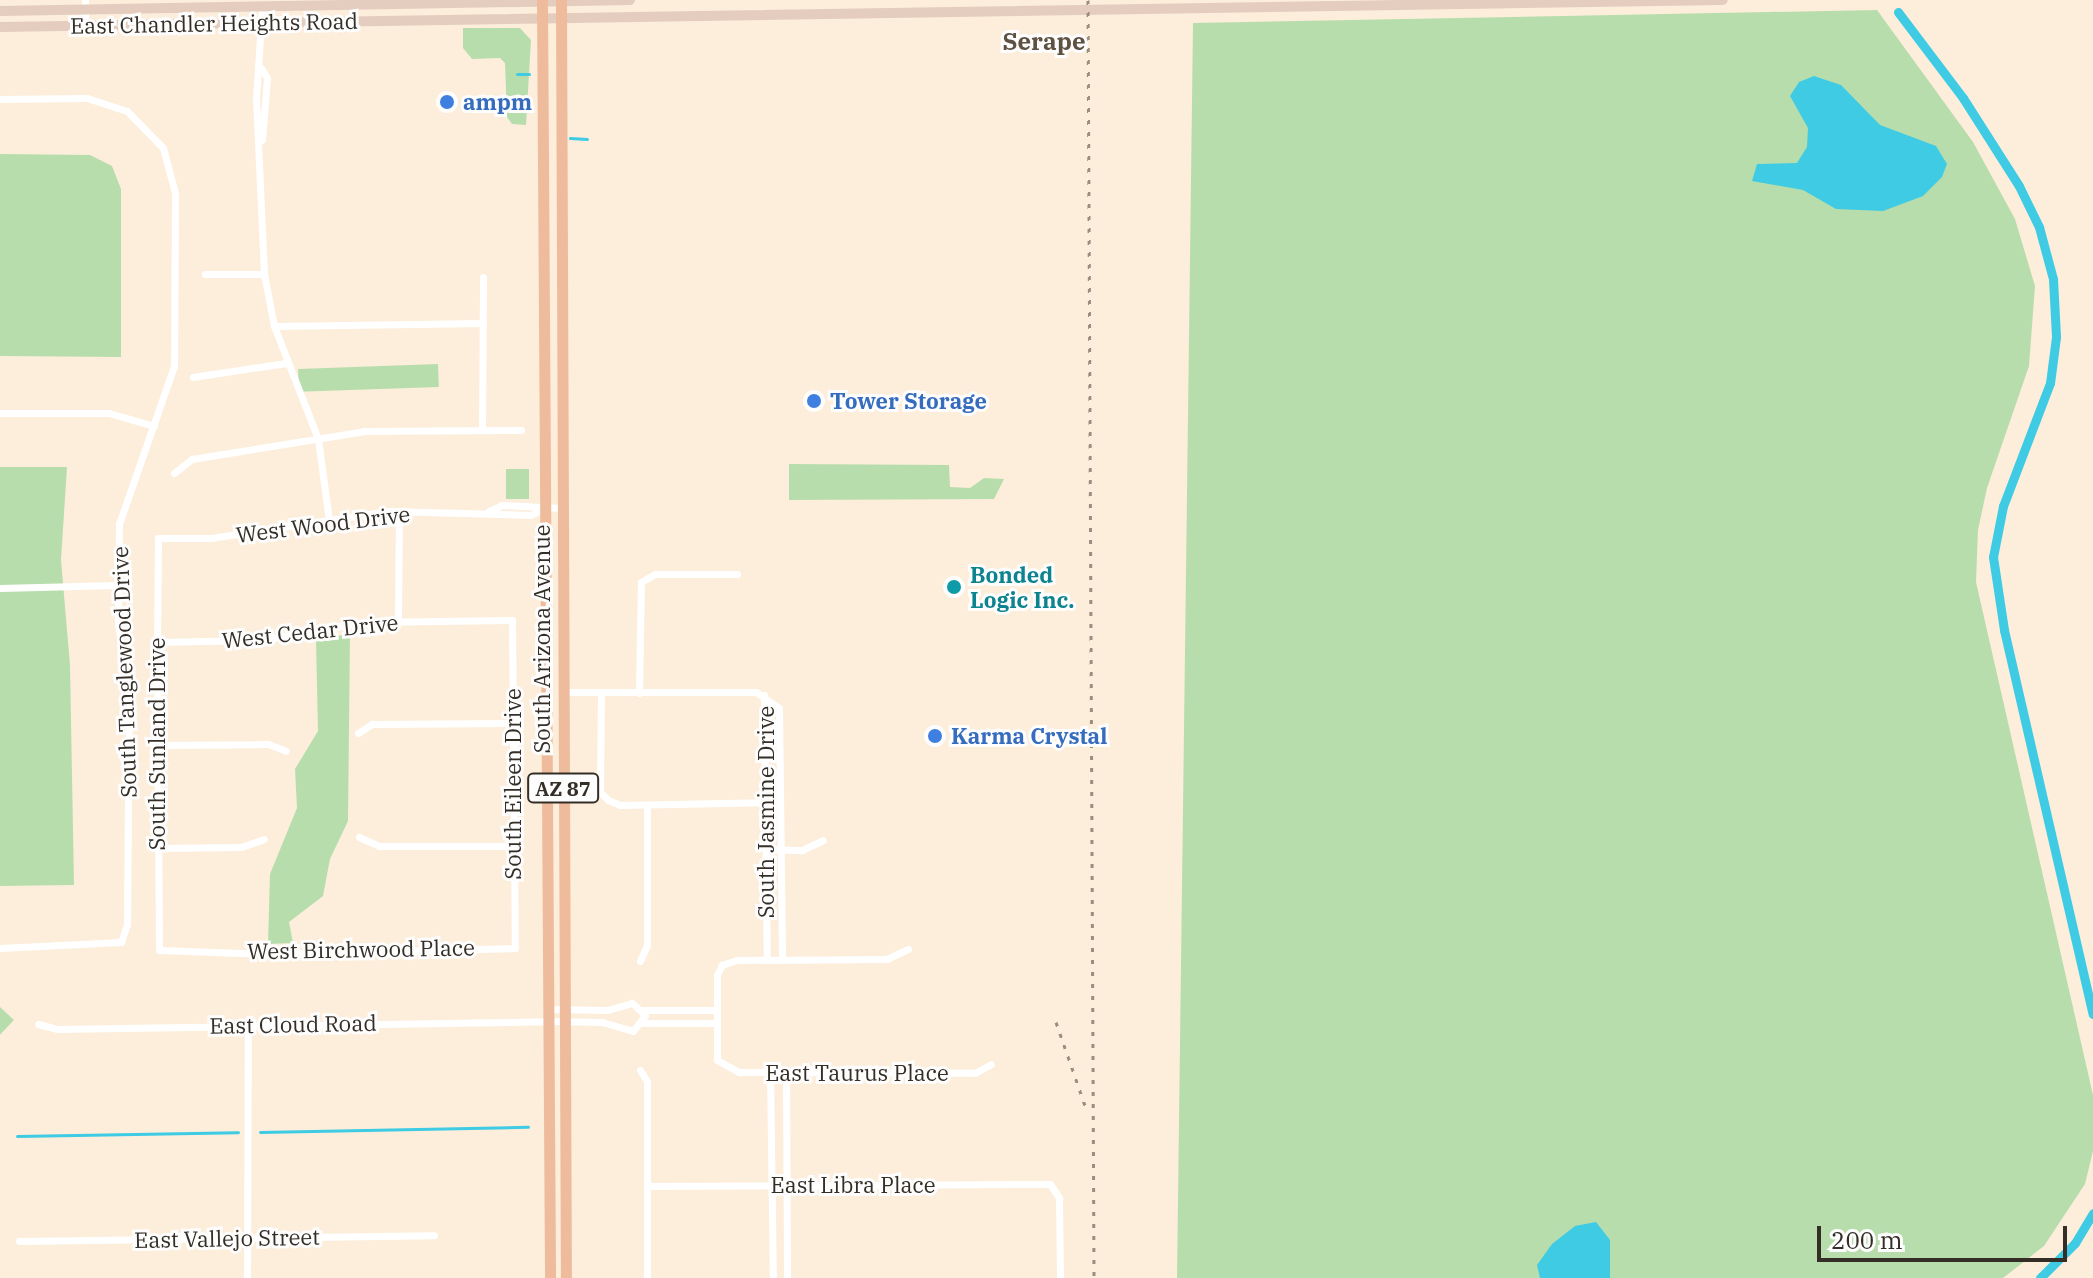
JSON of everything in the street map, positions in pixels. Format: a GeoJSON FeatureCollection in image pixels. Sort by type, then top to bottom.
{"type":"FeatureCollection","features":[{"type":"Feature","properties":{"kind":"main road","name":"East Chandler Heights Road"},"geometry":{"type":"LineString","coordinates":[[0,11],[85,5],[262,6],[630,0]]}},
{"type":"Feature","properties":{"kind":"main road","name":"East Chandler Heights Road"},"geometry":{"type":"LineString","coordinates":[[0,27],[1129,4],[1723,0]]}},
{"type":"Feature","properties":{"kind":"main road","name":"South Arizona Avenue"},"geometry":{"type":"LineString","coordinates":[[542,1],[550,1278]]}},
{"type":"Feature","properties":{"kind":"main road","name":"South Arizona Avenue"},"geometry":{"type":"LineString","coordinates":[[561,1],[566,1278]]}},
{"type":"Feature","properties":{"kind":"main road"},"geometry":{"type":"LineString","coordinates":[[307,5],[307,21]]}},
{"type":"Feature","properties":{"kind":"main road"},"geometry":{"type":"LineString","coordinates":[[545,250],[560,250]]}},
{"type":"Feature","properties":{"kind":"street"},"geometry":{"type":"LineString","coordinates":[[85,5],[85,25]]}},
{"type":"Feature","properties":{"kind":"street"},"geometry":{"type":"LineString","coordinates":[[262,6],[261,68],[256,98],[261,142],[264,274],[274,326],[286,363],[318,439],[329,520]]}},
{"type":"Feature","properties":{"kind":"street"},"geometry":{"type":"LineString","coordinates":[[261,68],[267,98],[261,142]]}},
{"type":"Feature","properties":{"kind":"street"},"geometry":{"type":"LineString","coordinates":[[256,98],[267,98]]}},
{"type":"Feature","properties":{"kind":"street","name":"South Tanglewood Drive"},"geometry":{"type":"LineString","coordinates":[[0,99],[98,100],[127,111],[150,129],[167,156],[175,193],[174,366],[119,524],[117,585],[129,692],[129,906],[121,942],[0,948]]}},
{"type":"Feature","properties":{"kind":"street"},"geometry":{"type":"LineString","coordinates":[[205,274],[264,274]]}},
{"type":"Feature","properties":{"kind":"street"},"geometry":{"type":"LineString","coordinates":[[482,429],[483,277]]}},
{"type":"Feature","properties":{"kind":"street"},"geometry":{"type":"LineString","coordinates":[[274,326],[483,323]]}},
{"type":"Feature","properties":{"kind":"street"},"geometry":{"type":"LineString","coordinates":[[193,377],[286,363]]}},
{"type":"Feature","properties":{"kind":"street"},"geometry":{"type":"LineString","coordinates":[[0,413],[109,413],[154,426]]}},
{"type":"Feature","properties":{"kind":"street"},"geometry":{"type":"LineString","coordinates":[[174,473],[192,459],[378,429],[521,430]]}},
{"type":"Feature","properties":{"kind":"street","name":"West Wood Drive"},"geometry":{"type":"LineString","coordinates":[[158,538],[211,538],[399,511],[489,511],[502,505],[561,508]]}},
{"type":"Feature","properties":{"kind":"street"},"geometry":{"type":"LineString","coordinates":[[398,620],[399,511]]}},
{"type":"Feature","properties":{"kind":"street","name":"South Sunland Drive"},"geometry":{"type":"LineString","coordinates":[[158,538],[159,950]]}},
{"type":"Feature","properties":{"kind":"street"},"geometry":{"type":"LineString","coordinates":[[639,693],[639,587],[645,578],[737,574]]}},
{"type":"Feature","properties":{"kind":"street"},"geometry":{"type":"LineString","coordinates":[[0,588],[117,585]]}},
{"type":"Feature","properties":{"kind":"street","name":"West Cedar Drive"},"geometry":{"type":"LineString","coordinates":[[157,642],[262,640],[348,623],[512,620]]}},
{"type":"Feature","properties":{"kind":"street","name":"South Eileen Drive"},"geometry":{"type":"LineString","coordinates":[[512,620],[515,948]]}},
{"type":"Feature","properties":{"kind":"street"},"geometry":{"type":"LineString","coordinates":[[563,692],[764,695]]}},
{"type":"Feature","properties":{"kind":"street"},"geometry":{"type":"LineString","coordinates":[[601,693],[600,792],[614,803],[779,802]]}},
{"type":"Feature","properties":{"kind":"street","name":"South Jasmine Drive"},"geometry":{"type":"LineString","coordinates":[[764,695],[779,708],[782,960]]}},
{"type":"Feature","properties":{"kind":"street","name":"South Jasmine Drive"},"geometry":{"type":"LineString","coordinates":[[764,695],[768,802],[767,960]]}},
{"type":"Feature","properties":{"kind":"street"},"geometry":{"type":"LineString","coordinates":[[358,733],[372,724],[512,723]]}},
{"type":"Feature","properties":{"kind":"street"},"geometry":{"type":"LineString","coordinates":[[157,745],[268,744],[286,751]]}},
{"type":"Feature","properties":{"kind":"street"},"geometry":{"type":"LineString","coordinates":[[640,961],[647,945],[647,805]]}},
{"type":"Feature","properties":{"kind":"street"},"geometry":{"type":"LineString","coordinates":[[359,837],[379,846],[513,846]]}},
{"type":"Feature","properties":{"kind":"street"},"geometry":{"type":"LineString","coordinates":[[158,848],[241,847],[264,839]]}},
{"type":"Feature","properties":{"kind":"street"},"geometry":{"type":"LineString","coordinates":[[768,849],[802,850],[823,840]]}},
{"type":"Feature","properties":{"kind":"street","name":"West Birchwood Place"},"geometry":{"type":"LineString","coordinates":[[159,950],[272,954],[515,948]]}},
{"type":"Feature","properties":{"kind":"street"},"geometry":{"type":"LineString","coordinates":[[565,1015],[629,1031],[643,1023],[717,1023],[722,965],[767,960],[887,959],[908,949]]}},
{"type":"Feature","properties":{"kind":"street"},"geometry":{"type":"LineString","coordinates":[[548,1015],[607,1010],[632,1003],[643,1010],[717,1010]]}},
{"type":"Feature","properties":{"kind":"street"},"geometry":{"type":"LineString","coordinates":[[643,1010],[643,1023]]}},
{"type":"Feature","properties":{"kind":"street","name":"East Cloud Road"},"geometry":{"type":"LineString","coordinates":[[38,1024],[57,1029],[548,1015]]}},
{"type":"Feature","properties":{"kind":"street","name":"East Taurus Place"},"geometry":{"type":"LineString","coordinates":[[717,1023],[721,1066],[770,1072],[975,1073],[991,1064]]}},
{"type":"Feature","properties":{"kind":"street"},"geometry":{"type":"LineString","coordinates":[[247,1278],[248,1025]]}},
{"type":"Feature","properties":{"kind":"street"},"geometry":{"type":"LineString","coordinates":[[640,1070],[647,1081],[647,1278]]}},
{"type":"Feature","properties":{"kind":"street"},"geometry":{"type":"LineString","coordinates":[[770,1072],[773,1278]]}},
{"type":"Feature","properties":{"kind":"street"},"geometry":{"type":"LineString","coordinates":[[786,1072],[787,1278]]}},
{"type":"Feature","properties":{"kind":"street","name":"East Libra Place"},"geometry":{"type":"LineString","coordinates":[[647,1186],[1043,1184],[1056,1190],[1060,1278]]}},
{"type":"Feature","properties":{"kind":"street","name":"East Vallejo Street"},"geometry":{"type":"LineString","coordinates":[[19,1241],[434,1235]]}},
{"type":"Feature","properties":{"kind":"green space"},"geometry":{"type":"Polygon","coordinates":[[[1877,10],[1973,142],[2015,219],[2035,286],[2029,366],[1987,488],[1978,530],[1976,582],[2093,1095],[2093,1151],[2085,1184],[2044,1246],[2003,1278],[1177,1278],[1193,23],[1877,10]]]}},
{"type":"Feature","properties":{"kind":"green space"},"geometry":{"type":"Polygon","coordinates":[[[463,28],[520,28],[531,40],[526,125],[512,124],[507,117],[505,63],[500,58],[472,59],[463,48],[463,28]]]}},
{"type":"Feature","properties":{"kind":"green space"},"geometry":{"type":"Polygon","coordinates":[[[0,154],[90,155],[112,166],[121,189],[121,357],[0,356],[0,154]]]}},
{"type":"Feature","properties":{"kind":"green space"},"geometry":{"type":"Polygon","coordinates":[[[438,364],[439,387],[299,392],[298,369],[438,364]]]}},
{"type":"Feature","properties":{"kind":"green space"},"geometry":{"type":"Polygon","coordinates":[[[789,464],[949,465],[950,487],[970,488],[984,478],[1004,479],[994,499],[789,500],[789,464]]]}},
{"type":"Feature","properties":{"kind":"green space"},"geometry":{"type":"Polygon","coordinates":[[[0,467],[67,467],[61,560],[70,665],[74,885],[0,886],[0,467]]]}},
{"type":"Feature","properties":{"kind":"green space"},"geometry":{"type":"Polygon","coordinates":[[[506,469],[529,469],[529,499],[506,499],[506,469]]]}},
{"type":"Feature","properties":{"kind":"green space"},"geometry":{"type":"Polygon","coordinates":[[[350,634],[348,821],[330,859],[323,896],[289,922],[293,943],[268,944],[270,874],[297,808],[295,769],[318,731],[316,639],[350,634]]]}},
{"type":"Feature","properties":{"kind":"green space"},"geometry":{"type":"Polygon","coordinates":[[[0,1007],[14,1020],[0,1035],[0,1007]]]}},
{"type":"Feature","properties":{"kind":"water"},"geometry":{"type":"Polygon","coordinates":[[[1814,76],[1841,85],[1880,125],[1936,146],[1947,164],[1942,177],[1923,196],[1883,211],[1836,209],[1803,190],[1752,181],[1757,164],[1797,163],[1807,147],[1808,128],[1790,96],[1799,82],[1814,76]]]}},
{"type":"Feature","properties":{"kind":"water"},"geometry":{"type":"Polygon","coordinates":[[[1596,1222],[1610,1240],[1610,1278],[1540,1278],[1537,1265],[1552,1244],[1575,1226],[1596,1222]]]}},
{"type":"Feature","properties":{"kind":"waterway"},"geometry":{"type":"LineString","coordinates":[[1898,12],[1963,98],[2019,186],[2039,227],[2053,279],[2056,337],[2050,383],[2003,506],[1993,557],[2004,630],[2093,1014]]}},
{"type":"Feature","properties":{"kind":"waterway"},"geometry":{"type":"LineString","coordinates":[[517,74],[529,74]]}},
{"type":"Feature","properties":{"kind":"waterway"},"geometry":{"type":"LineString","coordinates":[[570,138],[587,139]]}},
{"type":"Feature","properties":{"kind":"waterway"},"geometry":{"type":"LineString","coordinates":[[260,1132],[528,1127]]}},
{"type":"Feature","properties":{"kind":"waterway"},"geometry":{"type":"LineString","coordinates":[[17,1136],[238,1132]]}},
{"type":"Feature","properties":{"kind":"waterway"},"geometry":{"type":"LineString","coordinates":[[2040,1278],[2075,1243],[2093,1213]]}},
{"type":"Feature","properties":{"kind":"railway"},"geometry":{"type":"LineString","coordinates":[[1088,0],[1094,1278]]}},
{"type":"Feature","properties":{"kind":"railway"},"geometry":{"type":"LineString","coordinates":[[1056,1022],[1086,1108]]}},
{"type":"Feature","properties":{"kind":"place","name":"ampm"},"geometry":{"type":"Point","coordinates":[447,102]}},
{"type":"Feature","properties":{"kind":"place","name":"Tower Storage"},"geometry":{"type":"Point","coordinates":[814,401]}},
{"type":"Feature","properties":{"kind":"place","name":"Bonded Logic Inc."},"geometry":{"type":"Point","coordinates":[954,587]}},
{"type":"Feature","properties":{"kind":"place","name":"Karma Crystal"},"geometry":{"type":"Point","coordinates":[935,736]}},
{"type":"Feature","properties":{"kind":"district","name":"Serape"},"geometry":{"type":"Point","coordinates":[1044,42]}}]}
